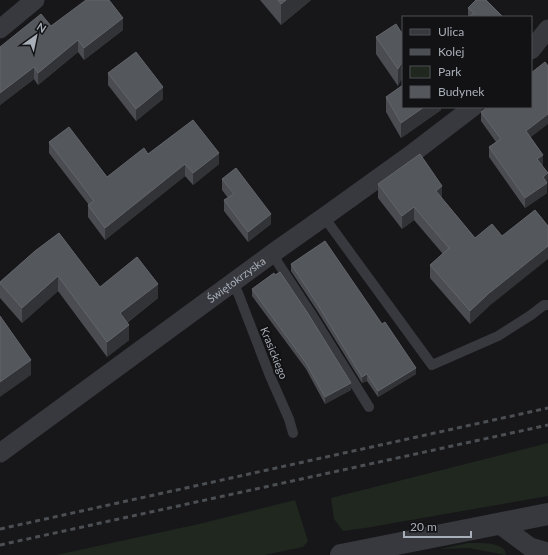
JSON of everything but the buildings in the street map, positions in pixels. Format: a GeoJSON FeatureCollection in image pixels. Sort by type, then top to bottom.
{"type":"FeatureCollection","features":[{"type":"Feature","properties":{"kind":"street"},"geometry":{"type":"LineString","coordinates":[[0,29],[34,0]]}},
{"type":"Feature","properties":{"kind":"street"},"geometry":{"type":"LineString","coordinates":[[532,49],[548,29]]}},
{"type":"Feature","properties":{"kind":"street","name":"Świętokrzyska"},"geometry":{"type":"LineString","coordinates":[[0,453],[232,282],[409,156],[472,108]]}},
{"type":"Feature","properties":{"kind":"street"},"geometry":{"type":"LineString","coordinates":[[341,555],[548,514]]}},
{"type":"Feature","properties":{"kind":"street"},"geometry":{"type":"LineString","coordinates":[[499,524],[530,547],[548,552]]}},
{"type":"Feature","properties":{"kind":"lane"},"geometry":{"type":"LineString","coordinates":[[324,217],[432,365],[498,336],[544,305],[548,306]]}},
{"type":"Feature","properties":{"kind":"lane"},"geometry":{"type":"LineString","coordinates":[[273,253],[369,407]]}},
{"type":"Feature","properties":{"kind":"lane","name":"Krasickiego"},"geometry":{"type":"LineString","coordinates":[[232,282],[238,292],[270,376],[289,419],[293,433]]}},
{"type":"Feature","properties":{"kind":"green space"},"geometry":{"type":"Polygon","coordinates":[[[548,443],[548,496],[343,531],[334,519],[331,498],[548,443]]]}},
{"type":"Feature","properties":{"kind":"green space"},"geometry":{"type":"Polygon","coordinates":[[[295,500],[308,541],[303,547],[264,555],[56,555],[199,524],[295,500]]]}},
{"type":"Feature","properties":{"kind":"green space"},"geometry":{"type":"Polygon","coordinates":[[[468,543],[497,545],[505,550],[506,555],[469,548],[440,549],[468,543]]]}},
{"type":"Feature","properties":{"kind":"railway"},"geometry":{"type":"LineString","coordinates":[[0,529],[548,408]]}},
{"type":"Feature","properties":{"kind":"railway"},"geometry":{"type":"LineString","coordinates":[[0,545],[548,425]]}}]}
